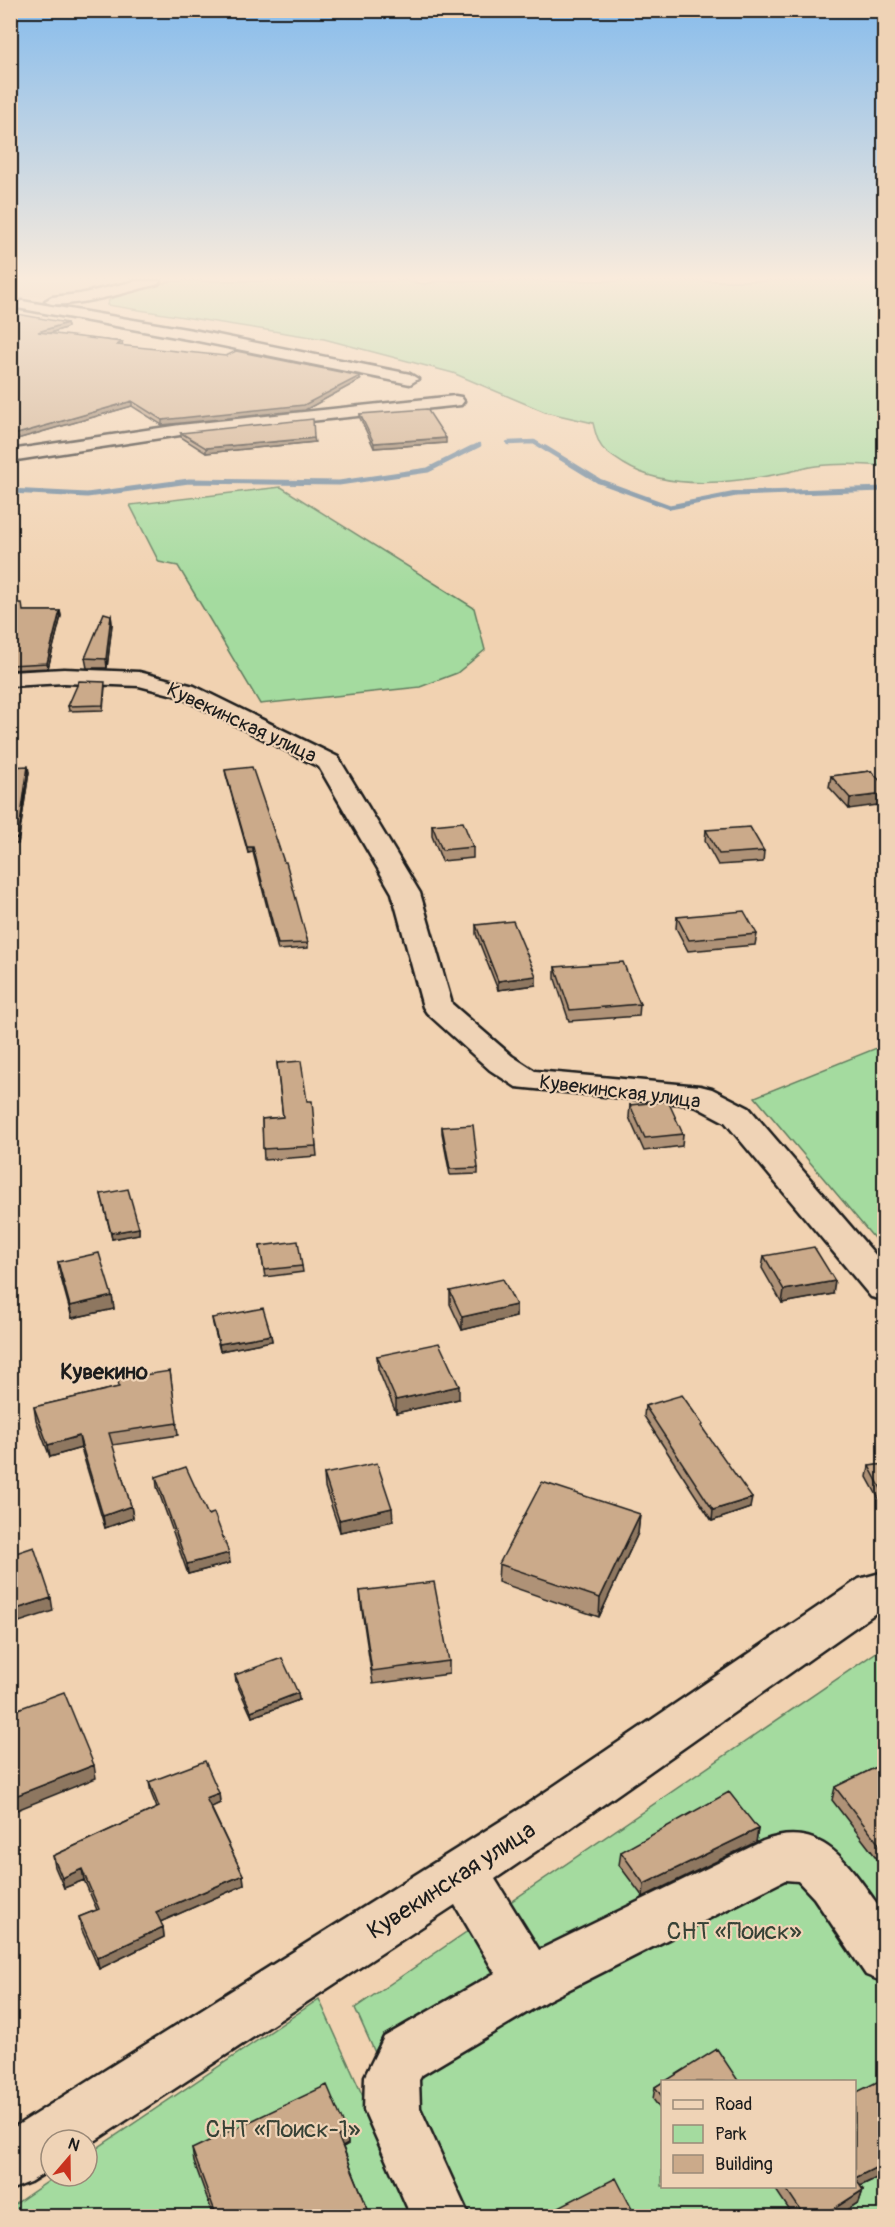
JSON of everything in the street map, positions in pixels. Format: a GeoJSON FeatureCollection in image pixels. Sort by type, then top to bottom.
{"type":"FeatureCollection","features":[{"type":"Feature","properties":{"kind":"street"},"geometry":{"type":"LineString","coordinates":[[431,386],[474,410]]}},
{"type":"Feature","properties":{"kind":"street"},"geometry":{"type":"LineString","coordinates":[[10,456],[180,430],[455,401]]}},
{"type":"Feature","properties":{"kind":"street","name":"Кувекинская улица"},"geometry":{"type":"LineString","coordinates":[[10,679],[64,676],[139,679],[186,691],[329,762],[406,893],[438,1007],[501,1063],[526,1080],[700,1096],[737,1115],[885,1288]]}},
{"type":"Feature","properties":{"kind":"street","name":"Кувекинская улица"},"geometry":{"type":"LineString","coordinates":[[10,2162],[98,2109],[543,1820],[874,1591],[885,1589]]}},
{"type":"Feature","properties":{"kind":"street"},"geometry":{"type":"LineString","coordinates":[[440,2217],[392,2110],[392,2076],[403,2055],[529,1982],[781,1857],[810,1860],[832,1882],[885,1958]]}},
{"type":"Feature","properties":{"kind":"street"},"geometry":{"type":"LineString","coordinates":[[463,1872],[529,1982]]}},
{"type":"Feature","properties":{"kind":"green space"},"geometry":{"type":"Polygon","coordinates":[[[481,385],[884,385],[884,466],[825,465],[727,482],[683,482],[662,479],[642,473],[606,452],[597,438],[593,423],[545,412],[481,385]]]}},
{"type":"Feature","properties":{"kind":"green space"},"geometry":{"type":"Polygon","coordinates":[[[281,487],[474,608],[485,650],[457,673],[420,687],[260,704],[178,566],[159,562],[130,505],[281,487]]]}},
{"type":"Feature","properties":{"kind":"green space"},"geometry":{"type":"Polygon","coordinates":[[[884,1045],[884,1250],[755,1097],[884,1045]]]}},
{"type":"Feature","properties":{"kind":"green space","name":"СНТ «Поиск»"},"geometry":{"type":"Polygon","coordinates":[[[884,1647],[884,2216],[448,2216],[355,2008],[884,1647]]]}},
{"type":"Feature","properties":{"kind":"green space","name":"СНТ «Поиск-1»"},"geometry":{"type":"Polygon","coordinates":[[[319,1999],[417,2216],[11,2216],[11,2207],[39,2188],[99,2188],[99,2147],[319,1999]]]}},
{"type":"Feature","properties":{"kind":"building"},"geometry":{"type":"Polygon","coordinates":[[[10,385],[343,385],[304,405],[162,420],[132,401],[10,436],[10,385]]]}},
{"type":"Feature","properties":{"kind":"building"},"geometry":{"type":"Polygon","coordinates":[[[427,409],[446,438],[374,443],[360,414],[427,409]]]}},
{"type":"Feature","properties":{"kind":"building"},"geometry":{"type":"Polygon","coordinates":[[[313,419],[314,438],[206,448],[181,433],[313,419]]]}},
{"type":"Feature","properties":{"kind":"building"},"geometry":{"type":"Polygon","coordinates":[[[10,603],[22,603],[23,611],[60,611],[47,663],[10,665],[10,603]]]}},
{"type":"Feature","properties":{"kind":"building"},"geometry":{"type":"Polygon","coordinates":[[[104,613],[111,615],[106,659],[85,658],[104,613]]]}},
{"type":"Feature","properties":{"kind":"building"},"geometry":{"type":"Polygon","coordinates":[[[79,681],[105,682],[103,705],[68,706],[79,681]]]}},
{"type":"Feature","properties":{"kind":"building"},"geometry":{"type":"Polygon","coordinates":[[[28,766],[18,838],[10,839],[10,767],[28,766]]]}},
{"type":"Feature","properties":{"kind":"building"},"geometry":{"type":"Polygon","coordinates":[[[252,767],[284,862],[286,862],[308,943],[278,944],[253,847],[247,847],[225,770],[252,767]]]}},
{"type":"Feature","properties":{"kind":"building"},"geometry":{"type":"Polygon","coordinates":[[[871,771],[885,786],[885,794],[850,798],[831,776],[871,771]]]}},
{"type":"Feature","properties":{"kind":"building"},"geometry":{"type":"Polygon","coordinates":[[[463,822],[473,847],[442,850],[432,825],[463,822]]]}},
{"type":"Feature","properties":{"kind":"building"},"geometry":{"type":"Polygon","coordinates":[[[750,827],[764,851],[719,854],[706,830],[750,827]]]}},
{"type":"Feature","properties":{"kind":"building"},"geometry":{"type":"Polygon","coordinates":[[[744,911],[757,934],[689,940],[677,917],[744,911]]]}},
{"type":"Feature","properties":{"kind":"building"},"geometry":{"type":"Polygon","coordinates":[[[513,921],[536,976],[498,981],[476,925],[513,921]]]}},
{"type":"Feature","properties":{"kind":"building"},"geometry":{"type":"Polygon","coordinates":[[[623,962],[640,1004],[570,1010],[555,967],[623,962]]]}},
{"type":"Feature","properties":{"kind":"building"},"geometry":{"type":"Polygon","coordinates":[[[301,1061],[307,1101],[312,1101],[316,1146],[263,1149],[262,1119],[283,1117],[277,1063],[301,1061]]]}},
{"type":"Feature","properties":{"kind":"building"},"geometry":{"type":"Polygon","coordinates":[[[668,1101],[683,1134],[645,1138],[630,1105],[668,1101]]]}},
{"type":"Feature","properties":{"kind":"building"},"geometry":{"type":"Polygon","coordinates":[[[473,1125],[478,1168],[450,1169],[442,1127],[473,1125]]]}},
{"type":"Feature","properties":{"kind":"building"},"geometry":{"type":"Polygon","coordinates":[[[128,1189],[139,1228],[111,1233],[101,1194],[128,1189]]]}},
{"type":"Feature","properties":{"kind":"building"},"geometry":{"type":"Polygon","coordinates":[[[298,1241],[302,1266],[264,1270],[260,1246],[298,1241]]]}},
{"type":"Feature","properties":{"kind":"building"},"geometry":{"type":"Polygon","coordinates":[[[814,1247],[835,1281],[784,1290],[764,1256],[814,1247]]]}},
{"type":"Feature","properties":{"kind":"building"},"geometry":{"type":"Polygon","coordinates":[[[99,1253],[112,1296],[70,1306],[58,1262],[99,1253]]]}},
{"type":"Feature","properties":{"kind":"building"},"geometry":{"type":"Polygon","coordinates":[[[503,1279],[516,1305],[462,1317],[450,1291],[503,1279]]]}},
{"type":"Feature","properties":{"kind":"building"},"geometry":{"type":"Polygon","coordinates":[[[263,1308],[271,1335],[219,1344],[212,1318],[263,1308]]]}},
{"type":"Feature","properties":{"kind":"building"},"geometry":{"type":"Polygon","coordinates":[[[439,1343],[459,1386],[396,1400],[377,1356],[439,1343]]]}},
{"type":"Feature","properties":{"kind":"building"},"geometry":{"type":"Polygon","coordinates":[[[170,1371],[177,1423],[109,1433],[131,1506],[103,1516],[79,1436],[48,1445],[34,1407],[119,1387],[118,1379],[170,1371]]]}},
{"type":"Feature","properties":{"kind":"building"},"geometry":{"type":"Polygon","coordinates":[[[682,1395],[752,1498],[713,1510],[645,1406],[682,1395]]]}},
{"type":"Feature","properties":{"kind":"building"},"geometry":{"type":"Polygon","coordinates":[[[377,1463],[392,1508],[339,1520],[324,1474],[377,1463]]]}},
{"type":"Feature","properties":{"kind":"building"},"geometry":{"type":"Polygon","coordinates":[[[885,1464],[885,1496],[869,1466],[885,1464]]]}},
{"type":"Feature","properties":{"kind":"building"},"geometry":{"type":"Polygon","coordinates":[[[186,1467],[208,1515],[214,1513],[229,1553],[187,1564],[156,1477],[186,1467]]]}},
{"type":"Feature","properties":{"kind":"building"},"geometry":{"type":"Polygon","coordinates":[[[542,1482],[640,1514],[600,1598],[499,1564],[542,1482]]]}},
{"type":"Feature","properties":{"kind":"building"},"geometry":{"type":"Polygon","coordinates":[[[34,1547],[51,1598],[10,1611],[10,1555],[34,1547]]]}},
{"type":"Feature","properties":{"kind":"building"},"geometry":{"type":"Polygon","coordinates":[[[434,1582],[449,1661],[372,1671],[360,1591],[434,1582]]]}},
{"type":"Feature","properties":{"kind":"building"},"geometry":{"type":"Polygon","coordinates":[[[282,1658],[298,1693],[251,1711],[235,1675],[282,1658]]]}},
{"type":"Feature","properties":{"kind":"building"},"geometry":{"type":"Polygon","coordinates":[[[64,1692],[94,1765],[10,1798],[10,1712],[64,1692]]]}},
{"type":"Feature","properties":{"kind":"building"},"geometry":{"type":"Polygon","coordinates":[[[205,1761],[219,1793],[206,1798],[243,1875],[156,1912],[163,1927],[97,1958],[79,1917],[99,1909],[82,1869],[62,1878],[53,1856],[159,1807],[149,1782],[205,1761]]]}},
{"type":"Feature","properties":{"kind":"building"},"geometry":{"type":"Polygon","coordinates":[[[885,1763],[885,1852],[835,1787],[885,1763]]]}},
{"type":"Feature","properties":{"kind":"building"},"geometry":{"type":"Polygon","coordinates":[[[729,1792],[758,1829],[644,1884],[621,1852],[729,1792]]]}},
{"type":"Feature","properties":{"kind":"building"},"geometry":{"type":"Polygon","coordinates":[[[717,2049],[738,2080],[667,2080],[717,2049]]]}},
{"type":"Feature","properties":{"kind":"building"},"geometry":{"type":"Polygon","coordinates":[[[885,2078],[885,2163],[856,2178],[856,2092],[885,2078]]]}},
{"type":"Feature","properties":{"kind":"building"},"geometry":{"type":"Polygon","coordinates":[[[661,2083],[661,2095],[655,2087],[661,2083]]]}},
{"type":"Feature","properties":{"kind":"building"},"geometry":{"type":"Polygon","coordinates":[[[327,2085],[347,2132],[338,2136],[371,2217],[217,2217],[192,2149],[327,2085]]]}},
{"type":"Feature","properties":{"kind":"building"},"geometry":{"type":"Polygon","coordinates":[[[616,2178],[636,2217],[549,2217],[547,2213],[616,2178]]]}},
{"type":"Feature","properties":{"kind":"building"},"geometry":{"type":"Polygon","coordinates":[[[856,2180],[863,2190],[821,2217],[805,2217],[786,2188],[856,2188],[856,2180]]]}},
{"type":"Feature","properties":{"kind":"waterway"},"geometry":{"type":"LineString","coordinates":[[508,443],[534,442],[547,450]]}},
{"type":"Feature","properties":{"kind":"waterway"},"geometry":{"type":"LineString","coordinates":[[469,450],[479,445]]}},
{"type":"Feature","properties":{"kind":"waterway"},"geometry":{"type":"LineString","coordinates":[[10,491],[87,495],[189,481],[339,483],[428,470],[472,448]]}},
{"type":"Feature","properties":{"kind":"waterway"},"geometry":{"type":"LineString","coordinates":[[545,448],[599,481],[670,507],[736,494],[884,489]]}},
{"type":"Feature","properties":{"kind":"district","name":"Кувекино"},"geometry":{"type":"Point","coordinates":[104,1371]}}]}
